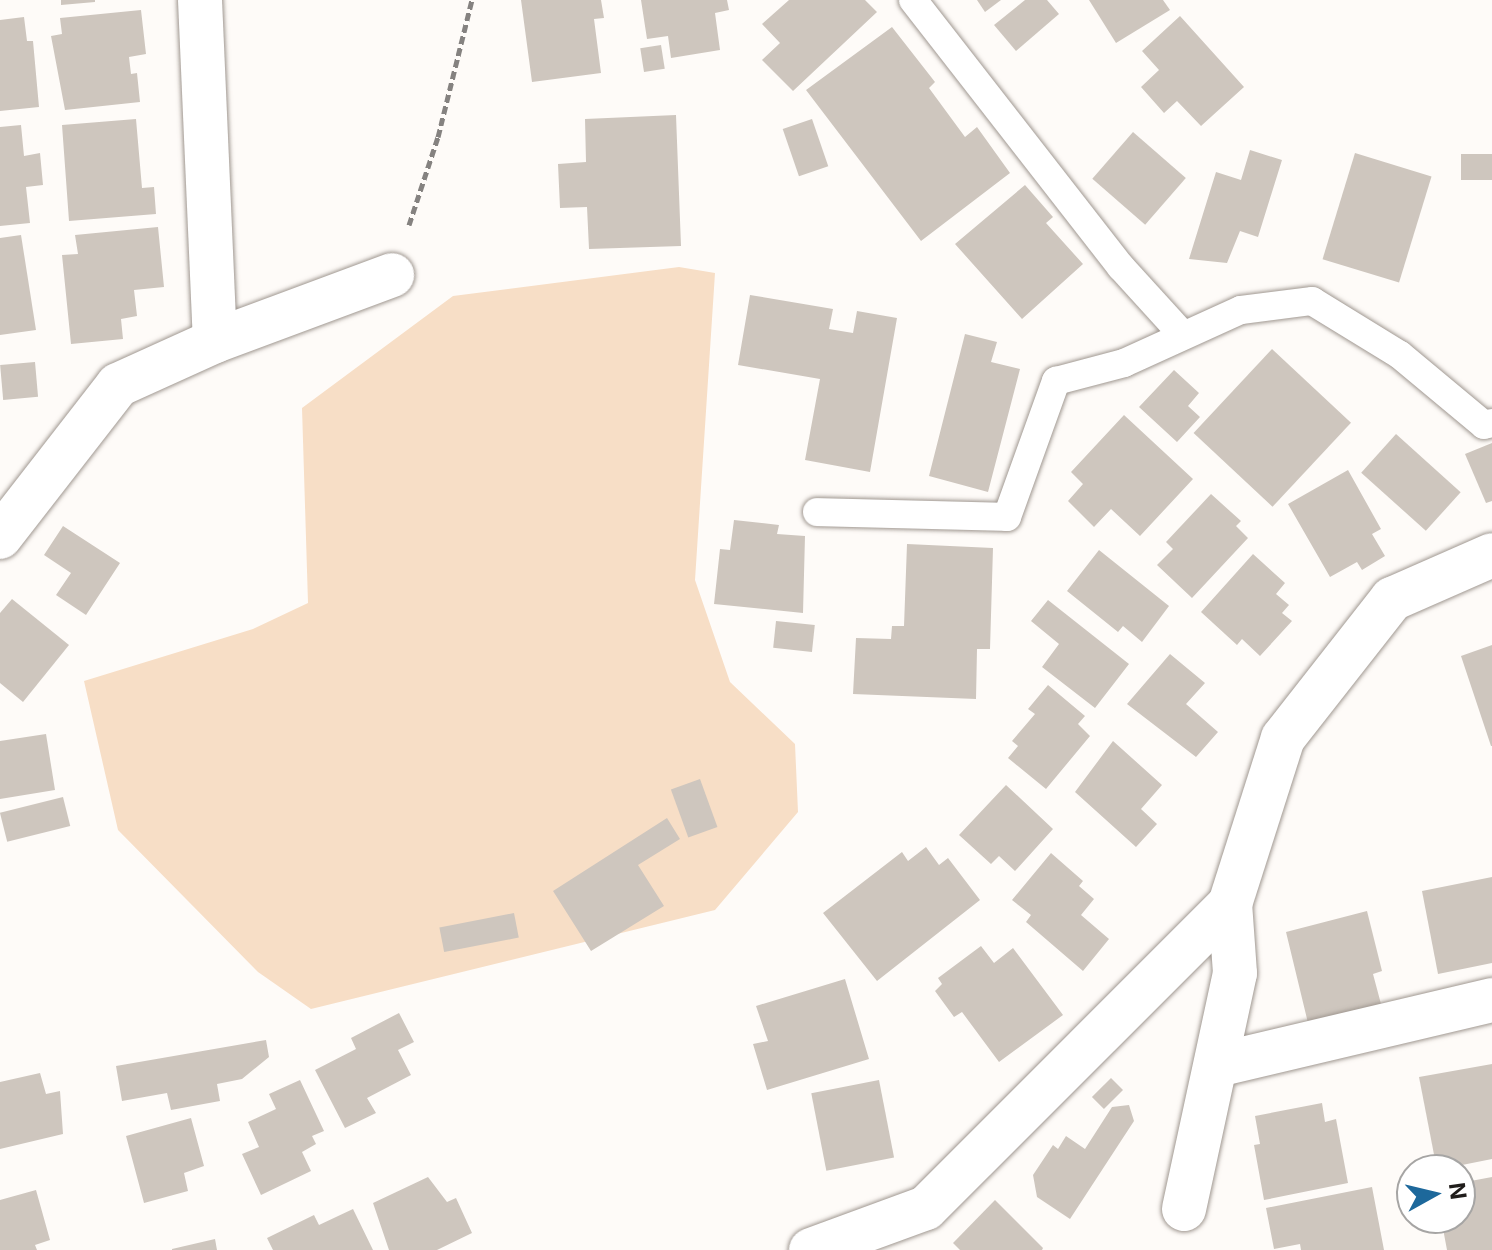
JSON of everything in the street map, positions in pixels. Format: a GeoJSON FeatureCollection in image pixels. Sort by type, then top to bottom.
{"type":"FeatureCollection","features":[{"type":"Feature","properties":{"kind":"street"},"geometry":{"type":"LineString","coordinates":[[200,0],[215,341]]}},
{"type":"Feature","properties":{"kind":"street"},"geometry":{"type":"LineString","coordinates":[[0,537],[118,385],[215,341],[392,275]]}},
{"type":"Feature","properties":{"kind":"street"},"geometry":{"type":"LineString","coordinates":[[1184,1209],[1235,973],[1230,904],[1283,738],[1392,599],[1492,555]]}},
{"type":"Feature","properties":{"kind":"street"},"geometry":{"type":"LineString","coordinates":[[811,1250],[926,1208],[1230,904]]}},
{"type":"Feature","properties":{"kind":"street"},"geometry":{"type":"LineString","coordinates":[[1217,1065],[1492,1000]]}},
{"type":"Feature","properties":{"kind":"lane"},"geometry":{"type":"LineString","coordinates":[[913,0],[1121,267],[1182,334]]}},
{"type":"Feature","properties":{"kind":"lane"},"geometry":{"type":"LineString","coordinates":[[817,512],[1007,517],[1056,381],[1124,363],[1182,334],[1241,310],[1312,301],[1400,355],[1484,425],[1492,423]]}},
{"type":"Feature","properties":{"kind":"path"},"geometry":{"type":"LineString","coordinates":[[392,275],[438,137],[472,0]]}},
{"type":"Feature","properties":{"kind":"shaded area"},"geometry":{"type":"Polygon","coordinates":[[[679,267],[715,273],[695,580],[730,682],[795,744],[798,812],[715,910],[311,1009],[258,972],[118,830],[84,681],[253,629],[308,603],[302,408],[453,296],[679,267]]]}},
{"type":"Feature","properties":{"kind":"building"},"geometry":{"type":"Polygon","coordinates":[[[61,0],[95,0],[95,2],[61,5],[61,0]]]}},
{"type":"Feature","properties":{"kind":"building"},"geometry":{"type":"Polygon","coordinates":[[[521,0],[601,0],[604,18],[594,19],[601,73],[532,82],[521,0]]]}},
{"type":"Feature","properties":{"kind":"building"},"geometry":{"type":"Polygon","coordinates":[[[641,0],[727,0],[729,10],[715,13],[720,50],[671,58],[668,36],[647,39],[641,0]]]}},
{"type":"Feature","properties":{"kind":"building"},"geometry":{"type":"Polygon","coordinates":[[[789,0],[865,0],[877,12],[793,91],[762,60],[780,43],[762,24],[789,0]]]}},
{"type":"Feature","properties":{"kind":"building"},"geometry":{"type":"Polygon","coordinates":[[[977,0],[1001,0],[985,12],[977,0]]]}},
{"type":"Feature","properties":{"kind":"building"},"geometry":{"type":"Polygon","coordinates":[[[1025,0],[1047,0],[1059,14],[1016,51],[994,25],[1025,0]]]}},
{"type":"Feature","properties":{"kind":"building"},"geometry":{"type":"Polygon","coordinates":[[[1089,0],[1163,0],[1170,10],[1116,43],[1089,0]]]}},
{"type":"Feature","properties":{"kind":"building"},"geometry":{"type":"Polygon","coordinates":[[[141,10],[146,54],[129,57],[131,74],[137,73],[140,102],[65,110],[51,36],[62,34],[60,18],[141,10]]]}},
{"type":"Feature","properties":{"kind":"building"},"geometry":{"type":"Polygon","coordinates":[[[1180,16],[1244,87],[1201,126],[1177,101],[1164,113],[1141,87],[1159,70],[1142,51],[1180,16]]]}},
{"type":"Feature","properties":{"kind":"building"},"geometry":{"type":"Polygon","coordinates":[[[24,17],[27,41],[33,41],[39,107],[0,111],[0,20],[24,17]]]}},
{"type":"Feature","properties":{"kind":"building"},"geometry":{"type":"Polygon","coordinates":[[[892,27],[935,82],[929,88],[965,137],[977,127],[1010,173],[921,241],[806,90],[892,27]]]}},
{"type":"Feature","properties":{"kind":"building"},"geometry":{"type":"Polygon","coordinates":[[[661,45],[665,69],[644,72],[640,48],[661,45]]]}},
{"type":"Feature","properties":{"kind":"building"},"geometry":{"type":"Polygon","coordinates":[[[676,115],[681,246],[589,249],[587,207],[560,208],[558,164],[586,162],[585,119],[676,115]]]}},
{"type":"Feature","properties":{"kind":"building"},"geometry":{"type":"Polygon","coordinates":[[[136,119],[142,188],[154,187],[156,214],[69,221],[62,125],[136,119]]]}},
{"type":"Feature","properties":{"kind":"building"},"geometry":{"type":"Polygon","coordinates":[[[812,119],[828,166],[799,176],[783,129],[812,119]]]}},
{"type":"Feature","properties":{"kind":"building"},"geometry":{"type":"Polygon","coordinates":[[[21,125],[24,156],[40,153],[43,185],[26,187],[30,223],[0,226],[0,127],[21,125]]]}},
{"type":"Feature","properties":{"kind":"building"},"geometry":{"type":"Polygon","coordinates":[[[1133,132],[1186,178],[1145,225],[1092,179],[1133,132]]]}},
{"type":"Feature","properties":{"kind":"building"},"geometry":{"type":"Polygon","coordinates":[[[1250,150],[1282,160],[1258,237],[1240,231],[1227,263],[1189,259],[1216,172],[1241,180],[1250,150]]]}},
{"type":"Feature","properties":{"kind":"building"},"geometry":{"type":"Polygon","coordinates":[[[1355,153],[1432,176],[1399,283],[1323,259],[1355,153]]]}},
{"type":"Feature","properties":{"kind":"building"},"geometry":{"type":"Polygon","coordinates":[[[1461,154],[1492,154],[1492,180],[1461,180],[1461,154]]]}},
{"type":"Feature","properties":{"kind":"building"},"geometry":{"type":"Polygon","coordinates":[[[1025,185],[1053,217],[1046,223],[1083,264],[1022,319],[955,244],[1025,185]]]}},
{"type":"Feature","properties":{"kind":"building"},"geometry":{"type":"Polygon","coordinates":[[[158,227],[164,287],[134,290],[137,316],[121,319],[123,339],[71,344],[62,255],[78,254],[75,235],[158,227]]]}},
{"type":"Feature","properties":{"kind":"building"},"geometry":{"type":"Polygon","coordinates":[[[21,235],[36,330],[0,335],[0,238],[21,235]]]}},
{"type":"Feature","properties":{"kind":"building"},"geometry":{"type":"Polygon","coordinates":[[[750,295],[833,309],[829,329],[853,333],[857,311],[897,318],[870,472],[805,460],[820,379],[738,365],[750,295]]]}},
{"type":"Feature","properties":{"kind":"building"},"geometry":{"type":"Polygon","coordinates":[[[965,334],[997,342],[991,362],[1020,369],[988,492],[929,476],[965,334]]]}},
{"type":"Feature","properties":{"kind":"building"},"geometry":{"type":"Polygon","coordinates":[[[1272,349],[1351,423],[1273,507],[1194,433],[1272,349]]]}},
{"type":"Feature","properties":{"kind":"building"},"geometry":{"type":"Polygon","coordinates":[[[35,362],[38,397],[3,400],[0,365],[35,362]]]}},
{"type":"Feature","properties":{"kind":"building"},"geometry":{"type":"Polygon","coordinates":[[[1174,370],[1199,393],[1188,406],[1200,417],[1177,442],[1139,407],[1174,370]]]}},
{"type":"Feature","properties":{"kind":"building"},"geometry":{"type":"Polygon","coordinates":[[[1124,415],[1193,479],[1140,536],[1111,509],[1094,527],[1068,501],[1083,484],[1071,472],[1124,415]]]}},
{"type":"Feature","properties":{"kind":"building"},"geometry":{"type":"Polygon","coordinates":[[[1396,434],[1461,492],[1426,531],[1361,473],[1396,434]]]}},
{"type":"Feature","properties":{"kind":"building"},"geometry":{"type":"Polygon","coordinates":[[[1492,443],[1492,501],[1486,503],[1465,454],[1492,443]]]}},
{"type":"Feature","properties":{"kind":"building"},"geometry":{"type":"Polygon","coordinates":[[[1348,470],[1381,529],[1372,534],[1385,556],[1362,570],[1357,562],[1330,577],[1288,504],[1348,470]]]}},
{"type":"Feature","properties":{"kind":"building"},"geometry":{"type":"Polygon","coordinates":[[[1211,494],[1241,521],[1236,526],[1248,538],[1192,598],[1157,565],[1173,549],[1166,542],[1211,494]]]}},
{"type":"Feature","properties":{"kind":"building"},"geometry":{"type":"Polygon","coordinates":[[[734,520],[779,525],[777,534],[805,536],[803,613],[714,604],[720,549],[730,550],[734,520]]]}},
{"type":"Feature","properties":{"kind":"building"},"geometry":{"type":"Polygon","coordinates":[[[63,526],[120,563],[86,615],[56,595],[71,573],[44,555],[63,526]]]}},
{"type":"Feature","properties":{"kind":"building"},"geometry":{"type":"Polygon","coordinates":[[[907,544],[993,548],[990,649],[977,649],[976,699],[853,694],[856,638],[891,639],[892,626],[904,626],[907,544]]]}},
{"type":"Feature","properties":{"kind":"building"},"geometry":{"type":"Polygon","coordinates":[[[1099,550],[1169,606],[1142,642],[1123,626],[1118,632],[1067,591],[1099,550]]]}},
{"type":"Feature","properties":{"kind":"building"},"geometry":{"type":"Polygon","coordinates":[[[1253,554],[1285,583],[1276,594],[1289,605],[1282,613],[1292,621],[1260,656],[1242,639],[1237,645],[1201,612],[1253,554]]]}},
{"type":"Feature","properties":{"kind":"building"},"geometry":{"type":"Polygon","coordinates":[[[12,599],[69,645],[23,702],[0,683],[0,613],[12,599]]]}},
{"type":"Feature","properties":{"kind":"building"},"geometry":{"type":"Polygon","coordinates":[[[1048,600],[1129,664],[1095,708],[1042,667],[1059,644],[1031,621],[1048,600]]]}},
{"type":"Feature","properties":{"kind":"building"},"geometry":{"type":"Polygon","coordinates":[[[776,621],[815,625],[812,652],[773,648],[776,621]]]}},
{"type":"Feature","properties":{"kind":"building"},"geometry":{"type":"Polygon","coordinates":[[[1492,645],[1492,746],[1491,746],[1461,656],[1492,645]]]}},
{"type":"Feature","properties":{"kind":"building"},"geometry":{"type":"Polygon","coordinates":[[[1170,654],[1205,683],[1186,704],[1218,732],[1196,757],[1127,704],[1170,654]]]}},
{"type":"Feature","properties":{"kind":"building"},"geometry":{"type":"Polygon","coordinates":[[[1048,685],[1085,716],[1078,724],[1090,736],[1046,789],[1008,758],[1018,746],[1012,741],[1035,714],[1028,709],[1048,685]]]}},
{"type":"Feature","properties":{"kind":"building"},"geometry":{"type":"Polygon","coordinates":[[[46,734],[55,790],[0,799],[0,741],[46,734]]]}},
{"type":"Feature","properties":{"kind":"building"},"geometry":{"type":"Polygon","coordinates":[[[1113,741],[1162,785],[1141,809],[1157,824],[1136,847],[1075,792],[1113,741]]]}},
{"type":"Feature","properties":{"kind":"building"},"geometry":{"type":"Polygon","coordinates":[[[700,779],[717,827],[688,838],[671,790],[700,779]]]}},
{"type":"Feature","properties":{"kind":"building"},"geometry":{"type":"Polygon","coordinates":[[[1006,785],[1053,829],[1015,871],[999,856],[991,864],[959,835],[1006,785]]]}},
{"type":"Feature","properties":{"kind":"building"},"geometry":{"type":"Polygon","coordinates":[[[63,797],[70,826],[7,842],[0,813],[63,797]]]}},
{"type":"Feature","properties":{"kind":"building"},"geometry":{"type":"Polygon","coordinates":[[[667,818],[680,839],[638,865],[664,906],[591,951],[553,891],[667,818]]]}},
{"type":"Feature","properties":{"kind":"building"},"geometry":{"type":"Polygon","coordinates":[[[926,847],[939,865],[948,858],[980,900],[877,981],[823,913],[902,852],[908,861],[926,847]]]}},
{"type":"Feature","properties":{"kind":"building"},"geometry":{"type":"Polygon","coordinates":[[[1051,853],[1083,881],[1079,886],[1094,899],[1081,915],[1109,939],[1083,971],[1026,922],[1031,915],[1012,900],[1051,853]]]}},
{"type":"Feature","properties":{"kind":"building"},"geometry":{"type":"Polygon","coordinates":[[[1492,877],[1492,963],[1438,974],[1422,891],[1492,877]]]}},
{"type":"Feature","properties":{"kind":"building"},"geometry":{"type":"Polygon","coordinates":[[[1367,911],[1382,971],[1373,974],[1381,1004],[1308,1023],[1286,932],[1367,911]]]}},
{"type":"Feature","properties":{"kind":"building"},"geometry":{"type":"Polygon","coordinates":[[[514,913],[519,938],[444,952],[439,928],[514,913]]]}},
{"type":"Feature","properties":{"kind":"building"},"geometry":{"type":"Polygon","coordinates":[[[981,946],[994,963],[1013,948],[1063,1015],[999,1062],[962,1012],[954,1017],[935,991],[942,984],[938,978],[981,946]]]}},
{"type":"Feature","properties":{"kind":"building"},"geometry":{"type":"Polygon","coordinates":[[[845,979],[869,1059],[767,1090],[753,1044],[768,1041],[756,1006],[845,979]]]}},
{"type":"Feature","properties":{"kind":"building"},"geometry":{"type":"Polygon","coordinates":[[[399,1013],[414,1042],[398,1050],[411,1075],[367,1098],[376,1113],[345,1128],[315,1070],[356,1049],[351,1038],[399,1013]]]}},
{"type":"Feature","properties":{"kind":"building"},"geometry":{"type":"Polygon","coordinates":[[[266,1040],[269,1057],[242,1079],[217,1084],[220,1101],[171,1110],[167,1093],[122,1101],[116,1066],[266,1040]]]}},
{"type":"Feature","properties":{"kind":"building"},"geometry":{"type":"Polygon","coordinates":[[[1492,1064],[1492,1159],[1476,1162],[1476,1154],[1434,1154],[1419,1077],[1492,1064]]]}},
{"type":"Feature","properties":{"kind":"building"},"geometry":{"type":"Polygon","coordinates":[[[40,1073],[46,1094],[60,1091],[63,1134],[0,1149],[0,1082],[40,1073]]]}},
{"type":"Feature","properties":{"kind":"building"},"geometry":{"type":"Polygon","coordinates":[[[1111,1078],[1123,1090],[1104,1109],[1092,1097],[1111,1078]]]}},
{"type":"Feature","properties":{"kind":"building"},"geometry":{"type":"Polygon","coordinates":[[[300,1080],[324,1131],[312,1136],[316,1144],[302,1152],[311,1171],[261,1195],[242,1154],[259,1147],[248,1122],[276,1109],[269,1094],[300,1080]]]}},
{"type":"Feature","properties":{"kind":"building"},"geometry":{"type":"Polygon","coordinates":[[[879,1080],[894,1158],[826,1171],[811,1093],[879,1080]]]}},
{"type":"Feature","properties":{"kind":"building"},"geometry":{"type":"Polygon","coordinates":[[[1322,1103],[1325,1122],[1336,1119],[1348,1183],[1264,1200],[1254,1145],[1260,1144],[1255,1116],[1322,1103]]]}},
{"type":"Feature","properties":{"kind":"building"},"geometry":{"type":"Polygon","coordinates":[[[1129,1105],[1134,1121],[1070,1219],[1037,1197],[1033,1175],[1053,1145],[1058,1149],[1066,1136],[1085,1149],[1112,1107],[1129,1105]]]}},
{"type":"Feature","properties":{"kind":"building"},"geometry":{"type":"Polygon","coordinates":[[[191,1118],[204,1166],[184,1173],[188,1191],[144,1203],[126,1136],[191,1118]]]}},
{"type":"Feature","properties":{"kind":"building"},"geometry":{"type":"Polygon","coordinates":[[[428,1177],[447,1202],[456,1198],[472,1233],[437,1250],[389,1250],[373,1203],[428,1177]]]}},
{"type":"Feature","properties":{"kind":"building"},"geometry":{"type":"Polygon","coordinates":[[[1492,1177],[1492,1250],[1447,1250],[1444,1234],[1476,1234],[1476,1180],[1492,1177]]]}},
{"type":"Feature","properties":{"kind":"building"},"geometry":{"type":"Polygon","coordinates":[[[1372,1187],[1384,1250],[1301,1250],[1300,1244],[1274,1249],[1266,1208],[1372,1187]]]}},
{"type":"Feature","properties":{"kind":"building"},"geometry":{"type":"Polygon","coordinates":[[[36,1190],[50,1240],[35,1245],[37,1250],[0,1250],[0,1200],[36,1190]]]}},
{"type":"Feature","properties":{"kind":"building"},"geometry":{"type":"Polygon","coordinates":[[[995,1200],[1042,1250],[960,1250],[953,1243],[995,1200]]]}},
{"type":"Feature","properties":{"kind":"building"},"geometry":{"type":"Polygon","coordinates":[[[353,1209],[373,1250],[273,1250],[267,1238],[314,1215],[319,1225],[353,1209]]]}},
{"type":"Feature","properties":{"kind":"building"},"geometry":{"type":"Polygon","coordinates":[[[215,1239],[217,1250],[172,1250],[172,1249],[215,1239]]]}}]}
